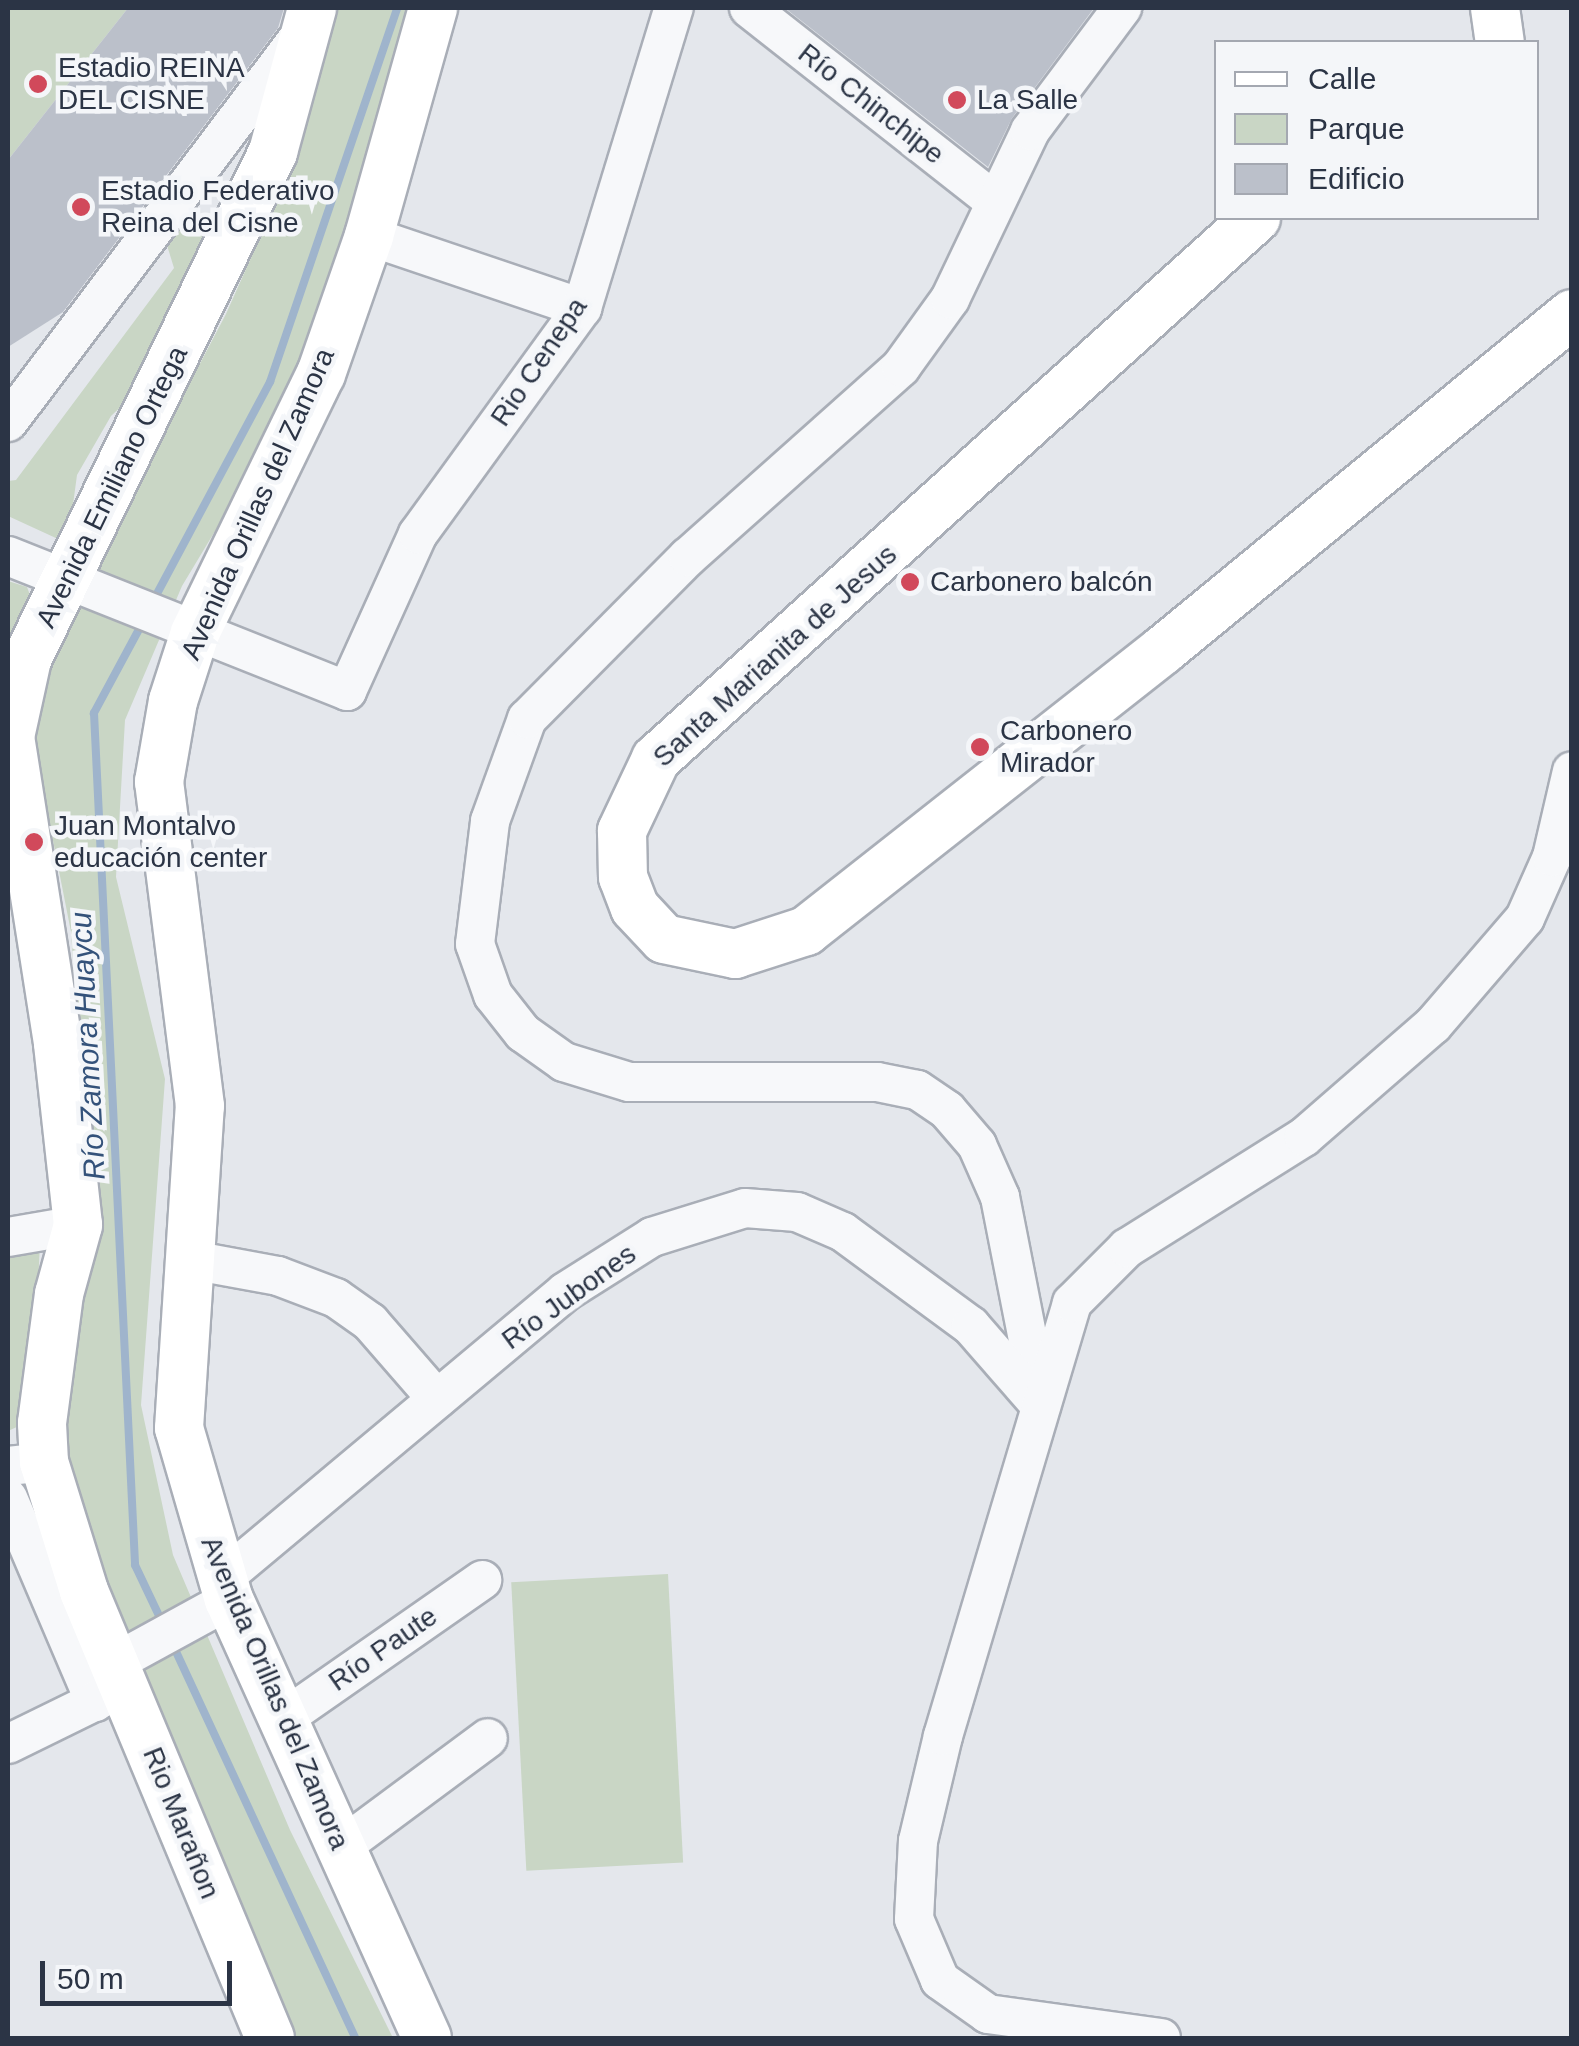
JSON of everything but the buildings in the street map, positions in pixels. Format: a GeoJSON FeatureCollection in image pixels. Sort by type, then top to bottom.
{"type":"FeatureCollection","features":[{"type":"Feature","properties":{"kind":"main road","name":"Avenida Orillas del Zamora"},"geometry":{"type":"LineString","coordinates":[[426,2038],[226,1590],[180,1428],[180,1344],[191,1260],[200,1106],[160,782],[184,628],[321,374],[370,236],[433,8]]}},
{"type":"Feature","properties":{"kind":"main road"},"geometry":{"type":"LineString","coordinates":[[1495,8],[1500,40]]}},
{"type":"Feature","properties":{"kind":"main road","name":"Avenida Emiliano Ortega"},"geometry":{"type":"LineString","coordinates":[[112,1684],[26,1464],[42,1423],[59,1294],[78,1224],[21,895],[9,733],[27,659],[79,584],[274,152],[309,18]]}},
{"type":"Feature","properties":{"kind":"main road","name":"Santa Marianita de Jesus"},"geometry":{"type":"LineString","coordinates":[[1254,220],[656,759],[622,831],[623,877],[635,908],[664,939],[698,951],[735,954],[806,930],[1164,650],[1572,314]]}},
{"type":"Feature","properties":{"kind":"main road","name":"Rio Marañon"},"geometry":{"type":"LineString","coordinates":[[112,1684],[270,2038]]}},
{"type":"Feature","properties":{"kind":"street","name":"Rio Cenepa"},"geometry":{"type":"LineString","coordinates":[[184,628],[347,690],[418,534],[582,308],[674,8]]}},
{"type":"Feature","properties":{"kind":"street","name":"Río Chinchipe"},"geometry":{"type":"LineString","coordinates":[[749,8],[992,200]]}},
{"type":"Feature","properties":{"kind":"street"},"geometry":{"type":"LineString","coordinates":[[1041,1406],[1000,1197],[977,1145],[948,1110],[917,1090],[877,1082],[629,1082],[564,1062],[524,1034],[493,994],[475,944],[490,822],[527,719],[688,557],[804,460],[931,330],[992,200],[1030,131],[1122,8]]}},
{"type":"Feature","properties":{"kind":"street","name":"Avenida Emiliano Ortega"},"geometry":{"type":"LineString","coordinates":[[8,422],[309,18]]}},
{"type":"Feature","properties":{"kind":"street"},"geometry":{"type":"LineString","coordinates":[[370,236],[582,308]]}},
{"type":"Feature","properties":{"kind":"street"},"geometry":{"type":"LineString","coordinates":[[8,556],[184,628]]}},
{"type":"Feature","properties":{"kind":"street"},"geometry":{"type":"LineString","coordinates":[[1161,2038],[988,2014],[940,1980],[914,1918],[918,1841],[944,1736],[1072,1303],[1127,1248],[1304,1138],[1432,1025],[1525,918],[1552,857],[1572,771]]}},
{"type":"Feature","properties":{"kind":"street","name":"Río Jubones"},"geometry":{"type":"LineString","coordinates":[[8,1744],[112,1684],[226,1590],[437,1399],[612,1260],[652,1237],[744,1208],[797,1212],[887,1261],[971,1326],[1041,1406]]}},
{"type":"Feature","properties":{"kind":"street"},"geometry":{"type":"LineString","coordinates":[[8,1237],[78,1224]]}},
{"type":"Feature","properties":{"kind":"street"},"geometry":{"type":"LineString","coordinates":[[191,1260],[278,1276],[336,1298],[370,1322],[437,1399]]}},
{"type":"Feature","properties":{"kind":"street"},"geometry":{"type":"LineString","coordinates":[[8,1498],[112,1684]]}},
{"type":"Feature","properties":{"kind":"street","name":"Río Paute"},"geometry":{"type":"LineString","coordinates":[[283,1719],[482,1580]]}},
{"type":"Feature","properties":{"kind":"street"},"geometry":{"type":"LineString","coordinates":[[340,1848],[488,1738]]}},
{"type":"Feature","properties":{"kind":"green space","name":"Estadio REINA DEL CISNE"},"geometry":{"type":"Polygon","coordinates":[[[8,8],[128,8],[8,160],[8,8]]]}},
{"type":"Feature","properties":{"kind":"green space"},"geometry":{"type":"Polygon","coordinates":[[[337,8],[419,8],[289,408],[182,586],[125,720],[116,877],[165,1079],[141,1405],[173,1555],[290,1830],[393,2038],[274,2038],[71,1492],[63,1368],[94,1253],[71,932],[33,739],[52,645],[226,314],[278,197],[337,8]]]}},
{"type":"Feature","properties":{"kind":"green space"},"geometry":{"type":"Polygon","coordinates":[[[186,217],[220,233],[145,384],[111,416],[77,475],[70,527],[58,539],[8,516],[8,481],[16,480],[174,268],[166,242],[186,217]]]}},
{"type":"Feature","properties":{"kind":"green space"},"geometry":{"type":"Polygon","coordinates":[[[8,581],[27,587],[33,603],[8,658],[8,581]]]}},
{"type":"Feature","properties":{"kind":"green space"},"geometry":{"type":"Polygon","coordinates":[[[40,1242],[32,1420],[8,1431],[8,1250],[40,1242]]]}},
{"type":"Feature","properties":{"kind":"green space"},"geometry":{"type":"Polygon","coordinates":[[[668,1574],[683,1863],[526,1871],[511,1582],[668,1574]]]}},
{"type":"Feature","properties":{"kind":"waterway","name":"Río Zamora Huaycu"},"geometry":{"type":"LineString","coordinates":[[152,603],[270,382],[397,8]]}},
{"type":"Feature","properties":{"kind":"waterway","name":"Río Zamora Huaycu"},"geometry":{"type":"LineString","coordinates":[[144,620],[94,713],[135,1565],[164,1626]]}},
{"type":"Feature","properties":{"kind":"waterway","name":"Río Zamora Huaycu"},"geometry":{"type":"LineString","coordinates":[[172,1643],[355,2038]]}},
{"type":"Feature","properties":{"kind":"place","name":"Estadio REINA DEL CISNE"},"geometry":{"type":"Point","coordinates":[38,84]}},
{"type":"Feature","properties":{"kind":"place","name":"La Salle"},"geometry":{"type":"Point","coordinates":[957,100]}},
{"type":"Feature","properties":{"kind":"place","name":"Estadio Federativo Reina del Cisne"},"geometry":{"type":"Point","coordinates":[81,207]}},
{"type":"Feature","properties":{"kind":"place","name":"Carbonero balcón"},"geometry":{"type":"Point","coordinates":[910,582]}},
{"type":"Feature","properties":{"kind":"place","name":"Carbonero Mirador"},"geometry":{"type":"Point","coordinates":[980,747]}},
{"type":"Feature","properties":{"kind":"place","name":"Juan Montalvo educación center"},"geometry":{"type":"Point","coordinates":[34,842]}}]}
